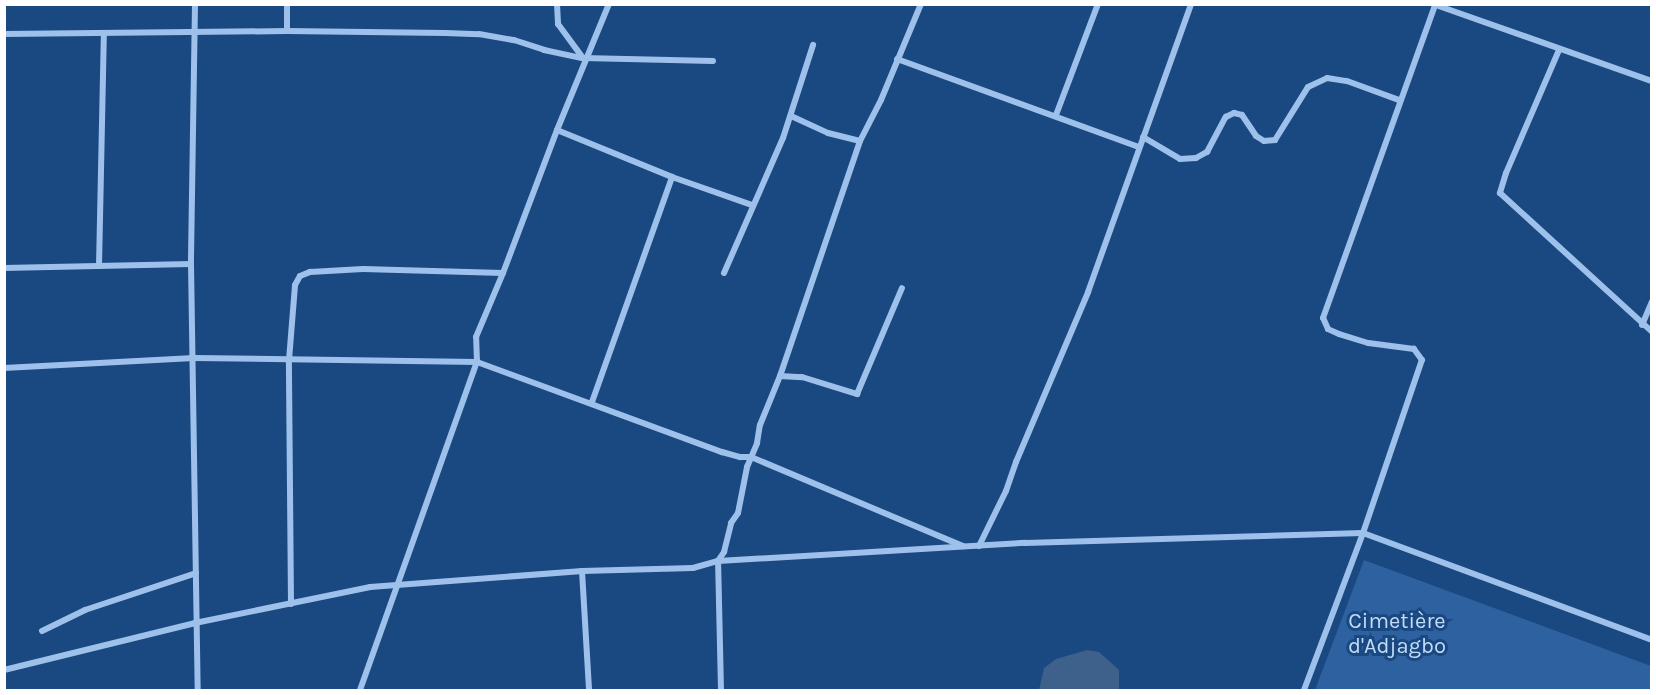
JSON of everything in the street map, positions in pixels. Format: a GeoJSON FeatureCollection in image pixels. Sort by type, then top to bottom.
{"type":"FeatureCollection","features":[{"type":"Feature","properties":{"kind":"street"},"geometry":{"type":"LineString","coordinates":[[195,4],[191,264],[194,358],[195,623],[198,690]]}},
{"type":"Feature","properties":{"kind":"street"},"geometry":{"type":"LineString","coordinates":[[287,4],[287,31]]}},
{"type":"Feature","properties":{"kind":"street"},"geometry":{"type":"LineString","coordinates":[[557,4],[558,24],[585,58]]}},
{"type":"Feature","properties":{"kind":"street"},"geometry":{"type":"LineString","coordinates":[[360,690],[395,586],[477,362],[476,337],[503,273],[585,58],[609,4]]}},
{"type":"Feature","properties":{"kind":"street"},"geometry":{"type":"LineString","coordinates":[[722,690],[718,561],[724,552],[731,523],[738,513],[760,425],[780,376],[860,141],[881,100],[921,4]]}},
{"type":"Feature","properties":{"kind":"street"},"geometry":{"type":"LineString","coordinates":[[1056,115],[1098,4]]}},
{"type":"Feature","properties":{"kind":"street"},"geometry":{"type":"LineString","coordinates":[[979,546],[1006,491],[1016,462],[1088,292],[1191,4]]}},
{"type":"Feature","properties":{"kind":"street"},"geometry":{"type":"LineString","coordinates":[[1304,690],[1363,532],[1422,360],[1414,350],[1368,343],[1339,334],[1328,329],[1323,318],[1434,5],[1652,81]]}},
{"type":"Feature","properties":{"kind":"street"},"geometry":{"type":"LineString","coordinates":[[4,34],[287,31],[478,34],[585,58],[713,61]]}},
{"type":"Feature","properties":{"kind":"street"},"geometry":{"type":"LineString","coordinates":[[99,266],[104,33]]}},
{"type":"Feature","properties":{"kind":"street"},"geometry":{"type":"LineString","coordinates":[[724,273],[791,116],[813,45]]}},
{"type":"Feature","properties":{"kind":"street"},"geometry":{"type":"LineString","coordinates":[[1559,50],[1506,173],[1500,193],[1652,332]]}},
{"type":"Feature","properties":{"kind":"street"},"geometry":{"type":"LineString","coordinates":[[897,59],[1139,147]]}},
{"type":"Feature","properties":{"kind":"street"},"geometry":{"type":"LineString","coordinates":[[1143,137],[1180,159],[1196,158],[1208,152],[1226,117],[1234,113],[1242,115],[1256,136],[1264,141],[1275,140],[1308,87],[1327,78],[1347,81],[1400,100]]}},
{"type":"Feature","properties":{"kind":"street"},"geometry":{"type":"LineString","coordinates":[[791,116],[828,133],[860,141]]}},
{"type":"Feature","properties":{"kind":"street"},"geometry":{"type":"LineString","coordinates":[[557,130],[672,177],[752,205]]}},
{"type":"Feature","properties":{"kind":"street"},"geometry":{"type":"LineString","coordinates":[[592,402],[672,177]]}},
{"type":"Feature","properties":{"kind":"street"},"geometry":{"type":"LineString","coordinates":[[4,268],[191,264]]}},
{"type":"Feature","properties":{"kind":"street"},"geometry":{"type":"LineString","coordinates":[[291,604],[289,360],[295,285],[300,276],[310,272],[363,269],[503,273]]}},
{"type":"Feature","properties":{"kind":"street"},"geometry":{"type":"LineString","coordinates":[[780,376],[802,377],[857,394],[902,288]]}},
{"type":"Feature","properties":{"kind":"street"},"geometry":{"type":"LineString","coordinates":[[1642,325],[1652,301]]}},
{"type":"Feature","properties":{"kind":"street"},"geometry":{"type":"LineString","coordinates":[[4,368],[194,358],[477,362],[592,402],[722,452],[740,457],[751,457],[966,547]]}},
{"type":"Feature","properties":{"kind":"street"},"geometry":{"type":"LineString","coordinates":[[4,670],[195,623],[291,604],[351,589],[582,571],[693,568],[718,561],[979,546],[1363,532],[1652,640]]}},
{"type":"Feature","properties":{"kind":"street"},"geometry":{"type":"LineString","coordinates":[[582,571],[590,690]]}},
{"type":"Feature","properties":{"kind":"street"},"geometry":{"type":"LineString","coordinates":[[42,631],[85,610],[196,573]]}},
{"type":"Feature","properties":{"kind":"green space","name":"Cimetière d'Adjagbo"},"geometry":{"type":"Polygon","coordinates":[[[1364,560],[1651,666],[1651,690],[1315,690],[1364,560]]]}},
{"type":"Feature","properties":{"kind":"shaded area"},"geometry":{"type":"Polygon","coordinates":[[[1087,650],[1099,652],[1119,670],[1119,690],[1039,690],[1044,668],[1056,659],[1087,650]]]}}]}
